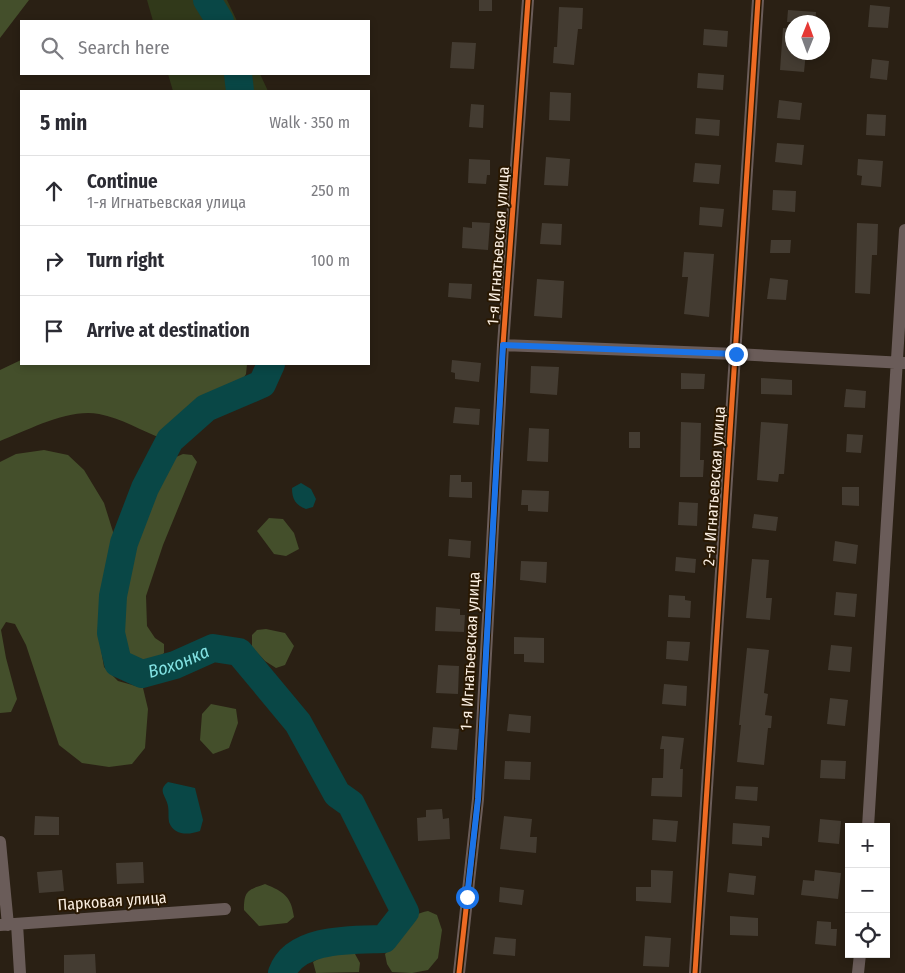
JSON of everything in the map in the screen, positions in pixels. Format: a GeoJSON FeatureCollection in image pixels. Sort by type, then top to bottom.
{"type":"FeatureCollection","features":[{"type":"Feature","properties":{"kind":"street","name":"1-я Игнатьевская улица"},"geometry":{"type":"LineString","coordinates":[[459,973],[478,799],[503,345],[528,0]]}},
{"type":"Feature","properties":{"kind":"street","name":"2-я Игнатьевская улица"},"geometry":{"type":"LineString","coordinates":[[695,973],[758,0]]}},
{"type":"Feature","properties":{"kind":"street"},"geometry":{"type":"LineString","coordinates":[[868,823],[901,363],[905,230]]}},
{"type":"Feature","properties":{"kind":"street"},"geometry":{"type":"LineString","coordinates":[[503,345],[736,354],[901,363]]}},
{"type":"Feature","properties":{"kind":"street"},"geometry":{"type":"LineString","coordinates":[[0,842],[8,925],[20,973]]}},
{"type":"Feature","properties":{"kind":"street","name":"Парковая улица"},"geometry":{"type":"LineString","coordinates":[[8,925],[225,910]]}},
{"type":"Feature","properties":{"kind":"street"},"geometry":{"type":"LineString","coordinates":[[858,973],[860,958]]}},
{"type":"Feature","properties":{"kind":"green space"},"geometry":{"type":"Polygon","coordinates":[[[0,0],[29,0],[0,38],[0,0]]]}},
{"type":"Feature","properties":{"kind":"green space"},"geometry":{"type":"Polygon","coordinates":[[[147,0],[227,0],[237,20],[153,20],[147,0]]]}},
{"type":"Feature","properties":{"kind":"green space"},"geometry":{"type":"Polygon","coordinates":[[[168,75],[260,75],[268,90],[173,90],[168,75]]]}},
{"type":"Feature","properties":{"kind":"green space"},"geometry":{"type":"Polygon","coordinates":[[[20,360],[20,365],[247,365],[246,374],[239,386],[185,411],[163,439],[115,418],[87,413],[49,421],[0,441],[0,370],[20,360]]]}},
{"type":"Feature","properties":{"kind":"green space"},"geometry":{"type":"Polygon","coordinates":[[[44,450],[68,455],[84,470],[104,503],[114,535],[99,637],[104,667],[118,681],[143,688],[148,709],[145,748],[132,764],[109,767],[82,763],[59,745],[26,645],[15,624],[6,622],[1,630],[17,699],[11,712],[0,713],[0,462],[16,454],[44,450]]]}},
{"type":"Feature","properties":{"kind":"green space"},"geometry":{"type":"Polygon","coordinates":[[[183,454],[192,455],[197,462],[163,545],[146,596],[147,626],[155,638],[164,644],[164,653],[155,660],[145,664],[131,656],[122,636],[122,604],[135,542],[164,474],[176,457],[183,454]]]}},
{"type":"Feature","properties":{"kind":"green space"},"geometry":{"type":"Polygon","coordinates":[[[269,518],[283,519],[294,533],[299,549],[286,556],[274,554],[257,531],[269,518]]]}},
{"type":"Feature","properties":{"kind":"green space"},"geometry":{"type":"Polygon","coordinates":[[[266,629],[285,633],[294,646],[285,665],[276,668],[265,661],[252,647],[252,635],[257,630],[266,629]]]}},
{"type":"Feature","properties":{"kind":"green space"},"geometry":{"type":"Polygon","coordinates":[[[211,704],[236,709],[238,723],[229,748],[213,754],[200,740],[202,714],[211,704]]]}},
{"type":"Feature","properties":{"kind":"green space"},"geometry":{"type":"Polygon","coordinates":[[[265,884],[282,892],[289,899],[294,917],[287,923],[259,926],[244,910],[245,898],[248,892],[265,884]]]}},
{"type":"Feature","properties":{"kind":"green space"},"geometry":{"type":"Polygon","coordinates":[[[428,911],[437,915],[442,930],[438,958],[428,970],[412,973],[392,972],[387,964],[385,954],[400,938],[416,915],[428,911]]]}},
{"type":"Feature","properties":{"kind":"green space"},"geometry":{"type":"Polygon","coordinates":[[[341,953],[355,954],[360,963],[359,972],[316,973],[313,962],[323,956],[341,953]]]}},
{"type":"Feature","properties":{"kind":"water"},"geometry":{"type":"Polygon","coordinates":[[[301,483],[311,489],[316,499],[313,507],[306,509],[297,504],[294,499],[292,488],[301,483]]]}},
{"type":"Feature","properties":{"kind":"water"},"geometry":{"type":"Polygon","coordinates":[[[168,782],[195,788],[203,820],[200,831],[182,833],[171,827],[168,806],[163,793],[163,788],[168,782]]]}},
{"type":"Feature","properties":{"kind":"building"},"geometry":{"type":"Polygon","coordinates":[[[479,0],[492,0],[492,11],[479,11],[479,0]]]}},
{"type":"Feature","properties":{"kind":"building"},"geometry":{"type":"Polygon","coordinates":[[[870,5],[890,7],[888,28],[868,27],[870,5]]]}},
{"type":"Feature","properties":{"kind":"building"},"geometry":{"type":"Polygon","coordinates":[[[559,7],[583,8],[582,29],[578,29],[574,65],[553,63],[554,47],[557,47],[559,7]]]}},
{"type":"Feature","properties":{"kind":"building"},"geometry":{"type":"Polygon","coordinates":[[[788,10],[816,12],[816,15],[788,15],[788,10]]]}},
{"type":"Feature","properties":{"kind":"building"},"geometry":{"type":"Polygon","coordinates":[[[783,28],[785,28],[785,60],[805,60],[804,72],[780,70],[783,28]]]}},
{"type":"Feature","properties":{"kind":"building"},"geometry":{"type":"Polygon","coordinates":[[[704,29],[728,31],[727,47],[703,45],[704,29]]]}},
{"type":"Feature","properties":{"kind":"building"},"geometry":{"type":"Polygon","coordinates":[[[452,42],[476,43],[474,69],[450,68],[452,42]]]}},
{"type":"Feature","properties":{"kind":"building"},"geometry":{"type":"Polygon","coordinates":[[[872,59],[889,61],[887,80],[870,78],[872,59]]]}},
{"type":"Feature","properties":{"kind":"building"},"geometry":{"type":"Polygon","coordinates":[[[698,73],[724,75],[723,90],[697,88],[698,73]]]}},
{"type":"Feature","properties":{"kind":"building"},"geometry":{"type":"Polygon","coordinates":[[[550,92],[571,93],[570,121],[549,120],[550,92]]]}},
{"type":"Feature","properties":{"kind":"building"},"geometry":{"type":"Polygon","coordinates":[[[779,100],[802,103],[800,120],[777,118],[779,100]]]}},
{"type":"Feature","properties":{"kind":"building"},"geometry":{"type":"Polygon","coordinates":[[[471,104],[484,105],[483,128],[469,127],[471,104]]]}},
{"type":"Feature","properties":{"kind":"building"},"geometry":{"type":"Polygon","coordinates":[[[867,114],[886,115],[885,136],[866,135],[867,114]]]}},
{"type":"Feature","properties":{"kind":"building"},"geometry":{"type":"Polygon","coordinates":[[[696,118],[720,120],[719,136],[695,134],[696,118]]]}},
{"type":"Feature","properties":{"kind":"building"},"geometry":{"type":"Polygon","coordinates":[[[777,143],[804,145],[802,165],[775,162],[777,143]]]}},
{"type":"Feature","properties":{"kind":"building"},"geometry":{"type":"Polygon","coordinates":[[[546,157],[570,159],[568,186],[544,185],[546,157]]]}},
{"type":"Feature","properties":{"kind":"building"},"geometry":{"type":"Polygon","coordinates":[[[469,159],[490,160],[490,175],[487,175],[486,184],[468,183],[469,159]]]}},
{"type":"Feature","properties":{"kind":"building"},"geometry":{"type":"Polygon","coordinates":[[[858,159],[883,161],[881,187],[861,185],[862,176],[857,175],[858,159]]]}},
{"type":"Feature","properties":{"kind":"building"},"geometry":{"type":"Polygon","coordinates":[[[695,163],[721,165],[719,184],[693,182],[695,163]]]}},
{"type":"Feature","properties":{"kind":"building"},"geometry":{"type":"Polygon","coordinates":[[[773,190],[796,191],[795,212],[772,210],[773,190]]]}},
{"type":"Feature","properties":{"kind":"building"},"geometry":{"type":"Polygon","coordinates":[[[700,207],[724,209],[722,227],[699,225],[700,207]]]}},
{"type":"Feature","properties":{"kind":"building"},"geometry":{"type":"Polygon","coordinates":[[[472,222],[490,223],[488,250],[462,248],[463,227],[472,228],[472,222]]]}},
{"type":"Feature","properties":{"kind":"building"},"geometry":{"type":"Polygon","coordinates":[[[542,223],[562,224],[561,245],[540,244],[542,223]]]}},
{"type":"Feature","properties":{"kind":"building"},"geometry":{"type":"Polygon","coordinates":[[[857,223],[878,224],[877,255],[872,255],[870,294],[855,293],[857,223]]]}},
{"type":"Feature","properties":{"kind":"building"},"geometry":{"type":"Polygon","coordinates":[[[771,240],[791,240],[790,253],[770,253],[771,240]]]}},
{"type":"Feature","properties":{"kind":"building"},"geometry":{"type":"Polygon","coordinates":[[[684,252],[714,254],[709,317],[684,314],[688,277],[682,277],[684,252]]]}},
{"type":"Feature","properties":{"kind":"building"},"geometry":{"type":"Polygon","coordinates":[[[770,278],[788,280],[786,300],[767,299],[770,278]]]}},
{"type":"Feature","properties":{"kind":"building"},"geometry":{"type":"Polygon","coordinates":[[[537,279],[564,281],[562,318],[534,316],[537,279]]]}},
{"type":"Feature","properties":{"kind":"building"},"geometry":{"type":"Polygon","coordinates":[[[449,283],[472,284],[471,299],[448,297],[449,283]]]}},
{"type":"Feature","properties":{"kind":"building"},"geometry":{"type":"Polygon","coordinates":[[[452,360],[481,363],[479,382],[455,379],[455,373],[451,372],[452,360]]]}},
{"type":"Feature","properties":{"kind":"building"},"geometry":{"type":"Polygon","coordinates":[[[531,366],[559,367],[557,395],[530,393],[531,366]]]}},
{"type":"Feature","properties":{"kind":"building"},"geometry":{"type":"Polygon","coordinates":[[[681,373],[705,374],[704,389],[681,389],[681,373]]]}},
{"type":"Feature","properties":{"kind":"building"},"geometry":{"type":"Polygon","coordinates":[[[761,378],[792,380],[792,395],[761,394],[761,378]]]}},
{"type":"Feature","properties":{"kind":"building"},"geometry":{"type":"Polygon","coordinates":[[[846,389],[866,391],[865,408],[844,407],[846,389]]]}},
{"type":"Feature","properties":{"kind":"building"},"geometry":{"type":"Polygon","coordinates":[[[455,407],[480,409],[479,425],[453,423],[455,407]]]}},
{"type":"Feature","properties":{"kind":"building"},"geometry":{"type":"Polygon","coordinates":[[[681,422],[701,423],[700,460],[704,460],[703,477],[680,477],[681,422]]]}},
{"type":"Feature","properties":{"kind":"building"},"geometry":{"type":"Polygon","coordinates":[[[761,422],[788,424],[784,474],[779,474],[778,482],[757,480],[761,422]]]}},
{"type":"Feature","properties":{"kind":"building"},"geometry":{"type":"Polygon","coordinates":[[[529,428],[549,429],[548,462],[527,461],[529,428]]]}},
{"type":"Feature","properties":{"kind":"building"},"geometry":{"type":"Polygon","coordinates":[[[629,432],[640,432],[640,448],[629,448],[629,432]]]}},
{"type":"Feature","properties":{"kind":"building"},"geometry":{"type":"Polygon","coordinates":[[[847,434],[863,435],[861,453],[846,452],[847,434]]]}},
{"type":"Feature","properties":{"kind":"building"},"geometry":{"type":"Polygon","coordinates":[[[450,475],[461,475],[461,482],[472,482],[472,498],[449,497],[450,475]]]}},
{"type":"Feature","properties":{"kind":"building"},"geometry":{"type":"Polygon","coordinates":[[[842,487],[859,487],[859,506],[842,505],[842,487]]]}},
{"type":"Feature","properties":{"kind":"building"},"geometry":{"type":"Polygon","coordinates":[[[522,490],[549,491],[548,512],[528,511],[528,505],[521,505],[522,490]]]}},
{"type":"Feature","properties":{"kind":"building"},"geometry":{"type":"Polygon","coordinates":[[[679,502],[698,503],[697,526],[678,525],[679,502]]]}},
{"type":"Feature","properties":{"kind":"building"},"geometry":{"type":"Polygon","coordinates":[[[754,514],[778,517],[776,531],[752,528],[754,514]]]}},
{"type":"Feature","properties":{"kind":"building"},"geometry":{"type":"Polygon","coordinates":[[[449,539],[471,541],[470,558],[448,556],[449,539]]]}},
{"type":"Feature","properties":{"kind":"building"},"geometry":{"type":"Polygon","coordinates":[[[835,541],[858,545],[856,564],[833,561],[835,541]]]}},
{"type":"Feature","properties":{"kind":"building"},"geometry":{"type":"Polygon","coordinates":[[[676,557],[696,559],[695,573],[675,571],[676,557]]]}},
{"type":"Feature","properties":{"kind":"building"},"geometry":{"type":"Polygon","coordinates":[[[752,559],[769,560],[766,598],[772,598],[770,620],[746,618],[752,559]]]}},
{"type":"Feature","properties":{"kind":"building"},"geometry":{"type":"Polygon","coordinates":[[[521,561],[547,562],[546,583],[520,580],[521,561]]]}},
{"type":"Feature","properties":{"kind":"building"},"geometry":{"type":"Polygon","coordinates":[[[836,592],[857,594],[855,617],[834,615],[836,592]]]}},
{"type":"Feature","properties":{"kind":"building"},"geometry":{"type":"Polygon","coordinates":[[[669,595],[685,596],[685,600],[691,601],[690,618],[668,617],[669,595]]]}},
{"type":"Feature","properties":{"kind":"building"},"geometry":{"type":"Polygon","coordinates":[[[436,607],[460,609],[460,615],[465,615],[464,632],[435,631],[436,607]]]}},
{"type":"Feature","properties":{"kind":"building"},"geometry":{"type":"Polygon","coordinates":[[[514,637],[544,638],[544,663],[524,662],[524,654],[514,654],[514,637]]]}},
{"type":"Feature","properties":{"kind":"building"},"geometry":{"type":"Polygon","coordinates":[[[667,641],[690,642],[688,661],[666,659],[667,641]]]}},
{"type":"Feature","properties":{"kind":"building"},"geometry":{"type":"Polygon","coordinates":[[[831,645],[852,647],[850,672],[828,670],[831,645]]]}},
{"type":"Feature","properties":{"kind":"building"},"geometry":{"type":"Polygon","coordinates":[[[747,648],[769,650],[764,693],[768,694],[765,715],[772,716],[771,728],[768,728],[764,765],[737,762],[747,648]]]}},
{"type":"Feature","properties":{"kind":"building"},"geometry":{"type":"Polygon","coordinates":[[[438,665],[459,666],[458,694],[436,693],[438,665]]]}},
{"type":"Feature","properties":{"kind":"building"},"geometry":{"type":"Polygon","coordinates":[[[664,684],[687,686],[686,706],[662,704],[664,684]]]}},
{"type":"Feature","properties":{"kind":"building"},"geometry":{"type":"Polygon","coordinates":[[[830,698],[848,700],[845,726],[827,724],[830,698]]]}},
{"type":"Feature","properties":{"kind":"building"},"geometry":{"type":"Polygon","coordinates":[[[509,714],[531,716],[530,733],[507,731],[509,714]]]}},
{"type":"Feature","properties":{"kind":"building"},"geometry":{"type":"Polygon","coordinates":[[[433,727],[459,729],[457,750],[431,748],[433,727]]]}},
{"type":"Feature","properties":{"kind":"building"},"geometry":{"type":"Polygon","coordinates":[[[662,736],[684,738],[680,769],[683,769],[682,797],[651,796],[652,778],[663,778],[664,749],[660,749],[662,736]]]}},
{"type":"Feature","properties":{"kind":"building"},"geometry":{"type":"Polygon","coordinates":[[[821,760],[846,761],[845,779],[820,778],[821,760]]]}},
{"type":"Feature","properties":{"kind":"building"},"geometry":{"type":"Polygon","coordinates":[[[505,761],[531,762],[530,780],[504,779],[505,761]]]}},
{"type":"Feature","properties":{"kind":"building"},"geometry":{"type":"Polygon","coordinates":[[[736,786],[758,787],[757,801],[735,799],[736,786]]]}},
{"type":"Feature","properties":{"kind":"building"},"geometry":{"type":"Polygon","coordinates":[[[442,809],[443,819],[449,818],[450,839],[418,841],[417,818],[426,817],[426,810],[442,809]]]}},
{"type":"Feature","properties":{"kind":"building"},"geometry":{"type":"Polygon","coordinates":[[[35,816],[59,817],[59,835],[34,835],[35,816]]]}},
{"type":"Feature","properties":{"kind":"building"},"geometry":{"type":"Polygon","coordinates":[[[504,816],[532,819],[530,837],[537,837],[536,853],[500,849],[504,816]]]}},
{"type":"Feature","properties":{"kind":"building"},"geometry":{"type":"Polygon","coordinates":[[[653,819],[678,821],[676,842],[652,840],[653,819]]]}},
{"type":"Feature","properties":{"kind":"building"},"geometry":{"type":"Polygon","coordinates":[[[820,819],[841,821],[839,844],[818,842],[820,819]]]}},
{"type":"Feature","properties":{"kind":"building"},"geometry":{"type":"Polygon","coordinates":[[[733,823],[770,826],[769,838],[762,837],[762,846],[732,844],[733,823]]]}},
{"type":"Feature","properties":{"kind":"building"},"geometry":{"type":"Polygon","coordinates":[[[143,862],[144,883],[117,884],[116,863],[143,862]]]}},
{"type":"Feature","properties":{"kind":"building"},"geometry":{"type":"Polygon","coordinates":[[[62,870],[64,891],[39,893],[37,872],[62,870]]]}},
{"type":"Feature","properties":{"kind":"building"},"geometry":{"type":"Polygon","coordinates":[[[651,870],[673,871],[671,903],[636,901],[636,887],[651,887],[651,870]]]}},
{"type":"Feature","properties":{"kind":"building"},"geometry":{"type":"Polygon","coordinates":[[[815,870],[841,873],[838,899],[801,895],[803,880],[814,881],[815,870]]]}},
{"type":"Feature","properties":{"kind":"building"},"geometry":{"type":"Polygon","coordinates":[[[729,873],[756,876],[754,895],[727,892],[729,873]]]}},
{"type":"Feature","properties":{"kind":"building"},"geometry":{"type":"Polygon","coordinates":[[[500,887],[524,890],[522,905],[499,902],[500,887]]]}},
{"type":"Feature","properties":{"kind":"building"},"geometry":{"type":"Polygon","coordinates":[[[730,916],[758,918],[758,936],[730,935],[730,916]]]}},
{"type":"Feature","properties":{"kind":"building"},"geometry":{"type":"Polygon","coordinates":[[[817,921],[831,922],[831,929],[837,929],[836,946],[815,944],[817,921]]]}},
{"type":"Feature","properties":{"kind":"building"},"geometry":{"type":"Polygon","coordinates":[[[645,936],[671,938],[669,967],[643,966],[645,936]]]}},
{"type":"Feature","properties":{"kind":"building"},"geometry":{"type":"Polygon","coordinates":[[[495,937],[516,939],[515,956],[493,954],[495,937]]]}},
{"type":"Feature","properties":{"kind":"building"},"geometry":{"type":"Polygon","coordinates":[[[95,954],[96,973],[64,973],[64,955],[95,954]]]}},
{"type":"Feature","properties":{"kind":"waterway","name":"Вохонка"},"geometry":{"type":"LineString","coordinates":[[207,0],[219,20]]}},
{"type":"Feature","properties":{"kind":"waterway","name":"Вохонка"},"geometry":{"type":"LineString","coordinates":[[238,75],[240,90]]}},
{"type":"Feature","properties":{"kind":"waterway","name":"Вохонка"},"geometry":{"type":"LineString","coordinates":[[271,365],[262,384],[206,408],[170,440],[145,488],[124,543],[113,596],[111,633],[118,663],[142,674],[175,665],[213,648],[239,652],[298,723],[337,794],[351,804],[405,912],[384,939],[342,941],[312,947],[299,953],[289,961],[282,973]]}},
{"type":"Feature","properties":{"kind":"cycle path"},"geometry":{"type":"LineString","coordinates":[[459,973],[478,799],[503,345],[528,0]]}},
{"type":"Feature","properties":{"kind":"cycle path"},"geometry":{"type":"LineString","coordinates":[[695,973],[758,0]]}},
{"type":"Feature","properties":{"kind":"route"},"geometry":{"type":"LineString","coordinates":[[467,897],[478,799],[503,345],[736,354]]}}]}
